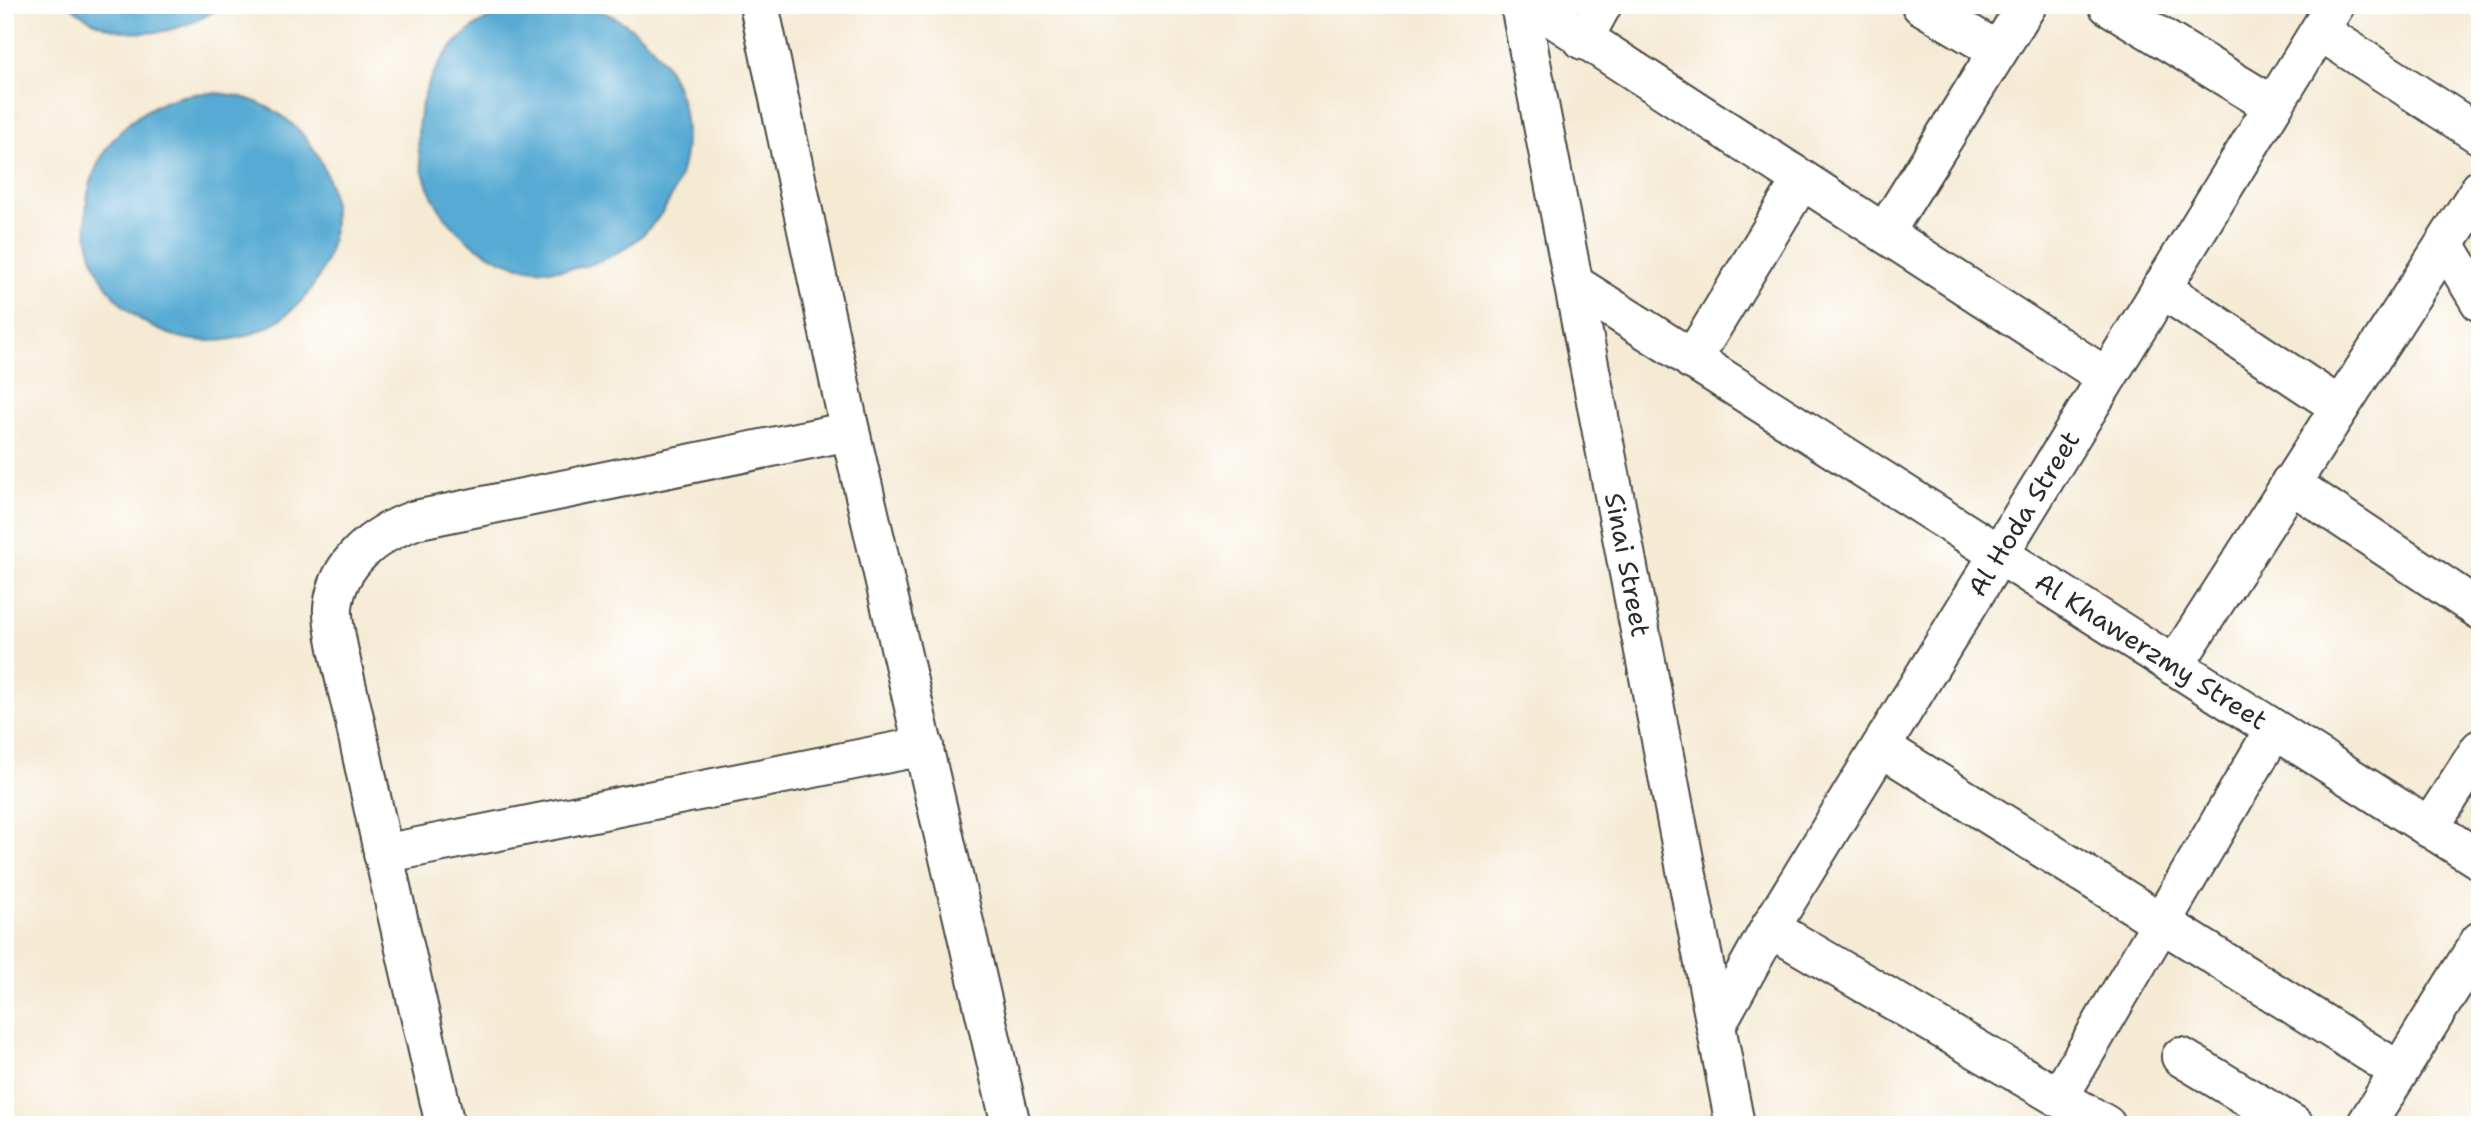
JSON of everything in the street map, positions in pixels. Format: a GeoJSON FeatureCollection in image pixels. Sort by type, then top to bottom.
{"type":"FeatureCollection","features":[{"type":"Feature","properties":{"kind":"street"},"geometry":{"type":"LineString","coordinates":[[759,5],[850,431],[1011,1125]]}},
{"type":"Feature","properties":{"kind":"street","name":"Sinai Street"},"geometry":{"type":"LineString","coordinates":[[1520,5],[1735,1125]]}},
{"type":"Feature","properties":{"kind":"street"},"geometry":{"type":"LineString","coordinates":[[1533,5],[1583,40],[2106,377]]}},
{"type":"Feature","properties":{"kind":"street"},"geometry":{"type":"LineString","coordinates":[[1583,40],[1602,5]]}},
{"type":"Feature","properties":{"kind":"street"},"geometry":{"type":"LineString","coordinates":[[1921,5],[1998,51]]}},
{"type":"Feature","properties":{"kind":"street"},"geometry":{"type":"LineString","coordinates":[[1885,233],[2027,5]]}},
{"type":"Feature","properties":{"kind":"street"},"geometry":{"type":"LineString","coordinates":[[2108,5],[2272,105]]}},
{"type":"Feature","properties":{"kind":"street"},"geometry":{"type":"LineString","coordinates":[[2328,18],[2480,135]]}},
{"type":"Feature","properties":{"kind":"street","name":"Al Hoda Street"},"geometry":{"type":"LineString","coordinates":[[1716,1025],[1770,929],[2272,105],[2328,18]]}},
{"type":"Feature","properties":{"kind":"street"},"geometry":{"type":"LineString","coordinates":[[1692,360],[1801,181]]}},
{"type":"Feature","properties":{"kind":"street"},"geometry":{"type":"LineString","coordinates":[[2174,666],[2340,407],[2461,234],[2480,189]]}},
{"type":"Feature","properties":{"kind":"street"},"geometry":{"type":"LineString","coordinates":[[2461,234],[2480,302]]}},
{"type":"Feature","properties":{"kind":"street","name":"Al Khawerzmy Street"},"geometry":{"type":"LineString","coordinates":[[1574,284],[2480,860]]}},
{"type":"Feature","properties":{"kind":"street"},"geometry":{"type":"LineString","coordinates":[[2161,288],[2340,407]]}},
{"type":"Feature","properties":{"kind":"street"},"geometry":{"type":"LineString","coordinates":[[445,1125],[383,854],[333,609],[341,579],[356,556],[374,539],[415,520],[850,431]]}},
{"type":"Feature","properties":{"kind":"street"},"geometry":{"type":"LineString","coordinates":[[2290,483],[2480,610]]}},
{"type":"Feature","properties":{"kind":"street"},"geometry":{"type":"LineString","coordinates":[[2059,1097],[2274,730]]}},
{"type":"Feature","properties":{"kind":"street"},"geometry":{"type":"LineString","coordinates":[[383,854],[924,746]]}},
{"type":"Feature","properties":{"kind":"street"},"geometry":{"type":"LineString","coordinates":[[1881,747],[2399,1071]]}},
{"type":"Feature","properties":{"kind":"street"},"geometry":{"type":"LineString","coordinates":[[2429,828],[2480,749]]}},
{"type":"Feature","properties":{"kind":"street"},"geometry":{"type":"LineString","coordinates":[[1770,929],[2106,1125]]}},
{"type":"Feature","properties":{"kind":"street"},"geometry":{"type":"LineString","coordinates":[[2367,1125],[2480,941]]}},
{"type":"Feature","properties":{"kind":"street"},"geometry":{"type":"LineString","coordinates":[[2180,1057],[2294,1125]]}},
{"type":"Feature","properties":{"kind":"water"},"geometry":{"type":"Polygon","coordinates":[[[565,2],[603,12],[627,24],[647,41],[664,61],[676,85],[684,110],[684,162],[676,187],[664,211],[647,231],[627,248],[603,260],[578,268],[539,270],[501,260],[477,248],[448,221],[428,187],[420,162],[418,123],[428,85],[440,61],[467,32],[501,12],[526,4],[565,2]]]}},
{"type":"Feature","properties":{"kind":"water"},"geometry":{"type":"Polygon","coordinates":[[[69,5],[223,5],[186,25],[146,33],[106,27],[69,5]]]}},
{"type":"Feature","properties":{"kind":"water"},"geometry":{"type":"Polygon","coordinates":[[[198,93],[222,93],[269,107],[298,129],[325,169],[332,193],[332,241],[325,265],[298,305],[258,332],[222,341],[198,341],[151,327],[131,313],[114,296],[100,276],[91,253],[86,229],[86,205],[100,158],[114,138],[131,121],[151,107],[174,98],[198,93]]]}}]}
